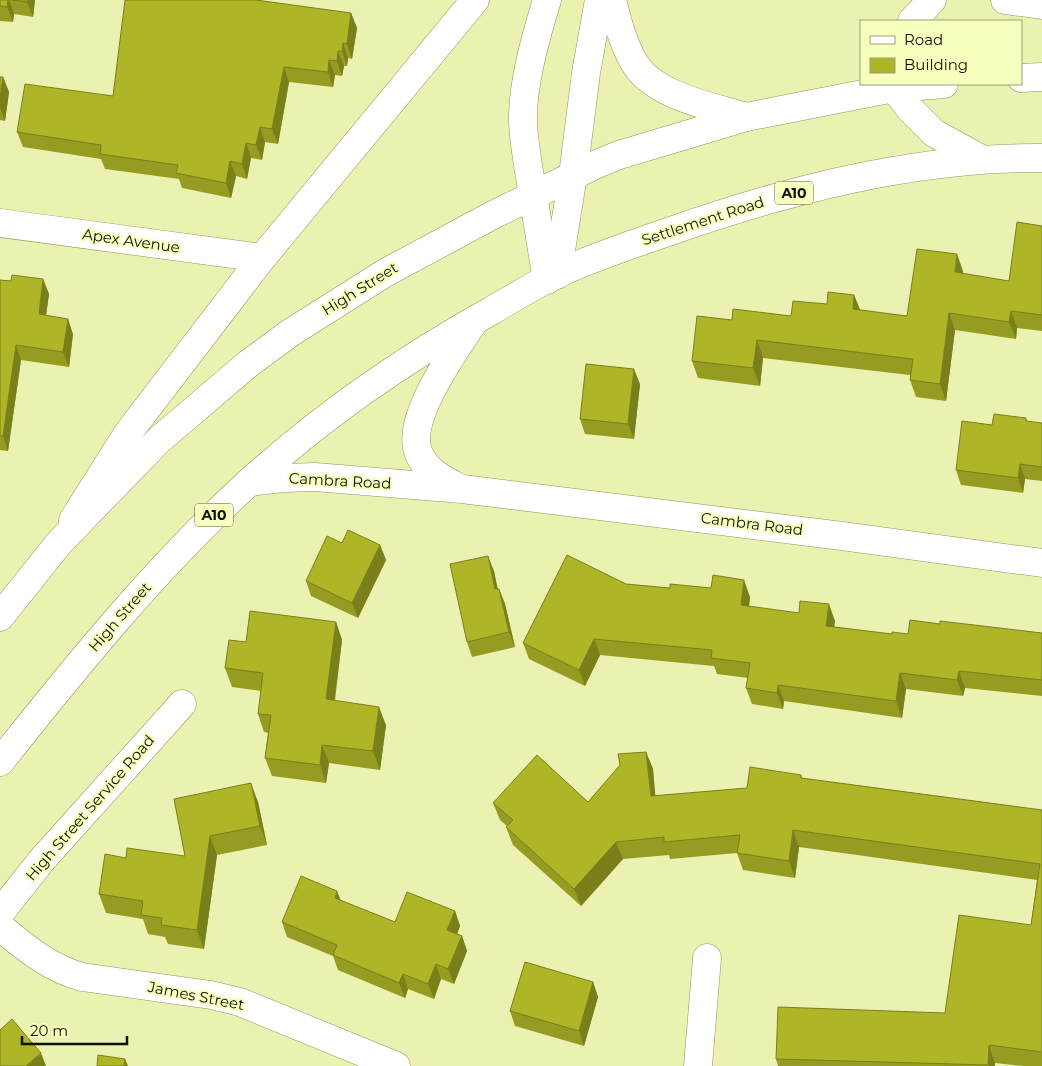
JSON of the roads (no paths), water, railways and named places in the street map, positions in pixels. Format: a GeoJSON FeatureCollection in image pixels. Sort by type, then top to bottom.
{"type":"FeatureCollection","features":[{"type":"Feature","properties":{"kind":"main road","name":"High Street"},"geometry":{"type":"LineString","coordinates":[[59,543],[128,433],[262,258],[474,0]]}},
{"type":"Feature","properties":{"kind":"main road"},"geometry":{"type":"LineString","coordinates":[[547,0],[536,39],[524,110],[525,142],[533,195],[552,277]]}},
{"type":"Feature","properties":{"kind":"main road"},"geometry":{"type":"LineString","coordinates":[[552,277],[572,175],[586,73],[599,0]]}},
{"type":"Feature","properties":{"kind":"main road"},"geometry":{"type":"LineString","coordinates":[[612,0],[629,53],[645,77],[680,96],[746,117]]}},
{"type":"Feature","properties":{"kind":"main road"},"geometry":{"type":"LineString","coordinates":[[913,20],[932,0]]}},
{"type":"Feature","properties":{"kind":"main road"},"geometry":{"type":"LineString","coordinates":[[1004,0],[1042,5]]}},
{"type":"Feature","properties":{"kind":"main road"},"geometry":{"type":"LineString","coordinates":[[1022,78],[1042,78]]}},
{"type":"Feature","properties":{"kind":"main road"},"geometry":{"type":"LineString","coordinates":[[533,195],[572,175],[619,155],[746,117],[893,86],[918,85]]}},
{"type":"Feature","properties":{"kind":"main road"},"geometry":{"type":"LineString","coordinates":[[893,86],[914,114],[934,134],[981,159]]}},
{"type":"Feature","properties":{"kind":"main road","name":"Settlement Road"},"geometry":{"type":"LineString","coordinates":[[552,277],[609,253],[680,228],[796,192],[882,173],[981,159],[1042,158]]}},
{"type":"Feature","properties":{"kind":"main road","name":"High Street"},"geometry":{"type":"LineString","coordinates":[[0,617],[59,543],[159,440],[248,364],[290,333],[385,273],[533,195]]}},
{"type":"Feature","properties":{"kind":"main road","name":"Apex Avenue"},"geometry":{"type":"LineString","coordinates":[[0,223],[262,258]]}},
{"type":"Feature","properties":{"kind":"main road","name":"High Street"},"geometry":{"type":"LineString","coordinates":[[0,762],[80,662],[175,554],[249,482],[298,441],[401,365],[475,320],[552,277]]}},
{"type":"Feature","properties":{"kind":"main road","name":"Cambra Road"},"geometry":{"type":"LineString","coordinates":[[462,489],[438,476],[426,466],[417,449],[417,435],[420,416],[444,368],[475,320]]}},
{"type":"Feature","properties":{"kind":"main road","name":"Cambra Road"},"geometry":{"type":"LineString","coordinates":[[249,482],[320,477],[462,489],[1042,563]]}},
{"type":"Feature","properties":{"kind":"main road","name":"High Street Service Road"},"geometry":{"type":"LineString","coordinates":[[0,913],[41,861],[182,704]]}},
{"type":"Feature","properties":{"kind":"main road","name":"James Street"},"geometry":{"type":"LineString","coordinates":[[0,927],[36,955],[58,969],[69,973],[212,995],[240,1002],[396,1066]]}},
{"type":"Feature","properties":{"kind":"main road"},"geometry":{"type":"LineString","coordinates":[[698,1066],[708,958]]}}]}
